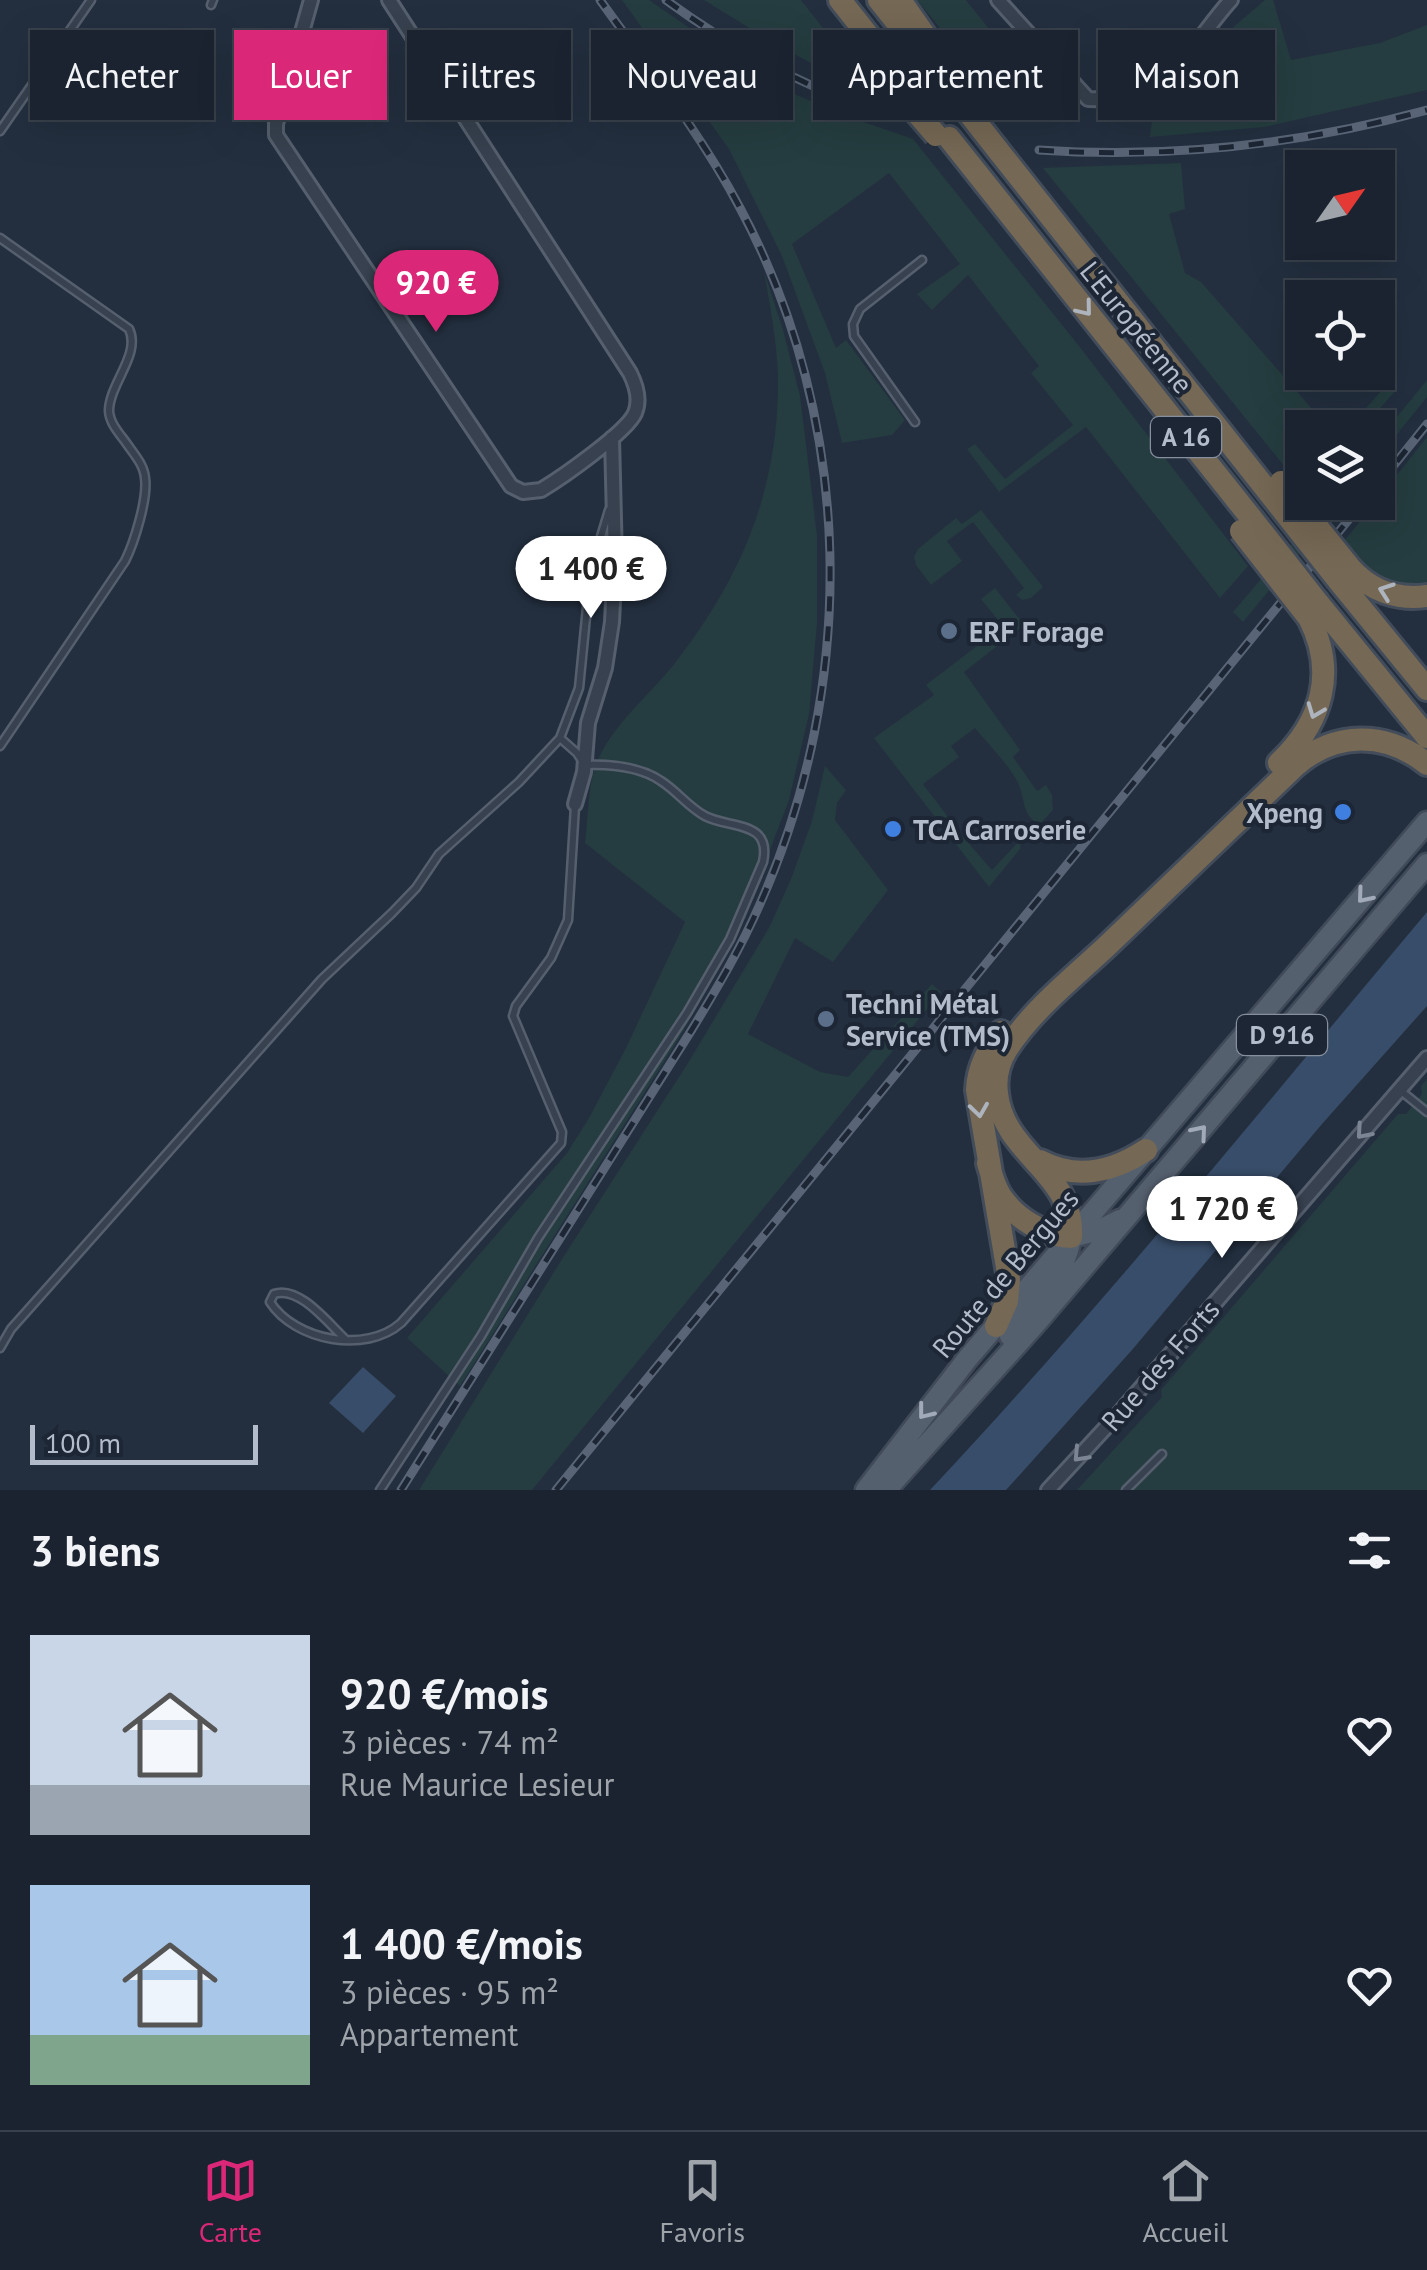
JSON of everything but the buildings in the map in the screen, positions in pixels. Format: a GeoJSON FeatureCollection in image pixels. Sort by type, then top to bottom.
{"type":"FeatureCollection","features":[{"type":"Feature","properties":{"kind":"highway"},"geometry":{"type":"LineString","coordinates":[[821,0],[848,30]]}},
{"type":"Feature","properties":{"kind":"highway"},"geometry":{"type":"LineString","coordinates":[[840,0],[862,30]]}},
{"type":"Feature","properties":{"kind":"highway","name":"L'Européenne"},"geometry":{"type":"LineString","coordinates":[[879,0],[905,30]]}},
{"type":"Feature","properties":{"kind":"highway"},"geometry":{"type":"LineString","coordinates":[[900,0],[920,30]]}},
{"type":"Feature","properties":{"kind":"highway","name":"L'Européenne"},"geometry":{"type":"LineString","coordinates":[[929,120],[1121,354],[1313,610],[1427,736]]}},
{"type":"Feature","properties":{"kind":"highway","name":"L'Européenne"},"geometry":{"type":"LineString","coordinates":[[980,120],[1144,334],[1345,574],[1427,689]]}},
{"type":"Feature","properties":{"kind":"highway"},"geometry":{"type":"LineString","coordinates":[[1345,574],[1390,595],[1427,596]]}},
{"type":"Feature","properties":{"kind":"highway"},"geometry":{"type":"LineString","coordinates":[[996,1326],[1007,1300],[1009,1280],[977,1090],[980,1070],[991,1047],[1020,1010],[1300,742],[1314,715],[1322,686],[1313,610]]}},
{"type":"Feature","properties":{"kind":"highway"},"geometry":{"type":"LineString","coordinates":[[988,1163],[998,1193],[1012,1208],[1049,1234],[1071,1237],[1071,1217],[1060,1190],[1010,1133],[1001,1113],[996,1090],[998,1069],[1021,1030],[1316,751],[1337,742],[1369,739],[1394,744],[1427,764]]}},
{"type":"Feature","properties":{"kind":"highway"},"geometry":{"type":"LineString","coordinates":[[1024,1150],[1052,1166],[1090,1172],[1121,1165],[1146,1150]]}},
{"type":"Feature","properties":{"kind":"main road","name":"Route de Bergues"},"geometry":{"type":"LineString","coordinates":[[866,1490],[958,1370],[1427,822]]}},
{"type":"Feature","properties":{"kind":"main road","name":"Route de Bergues"},"geometry":{"type":"LineString","coordinates":[[886,1490],[1137,1206],[1427,864]]}},
{"type":"Feature","properties":{"kind":"main road"},"geometry":{"type":"LineString","coordinates":[[954,1416],[1056,1278],[1066,1260],[1071,1237],[1113,1224],[1137,1206]]}},
{"type":"Feature","properties":{"kind":"street"},"geometry":{"type":"LineString","coordinates":[[311,0],[276,124],[277,137],[512,486],[529,492],[540,490],[626,426],[636,409],[636,388],[390,0]]}},
{"type":"Feature","properties":{"kind":"street"},"geometry":{"type":"LineString","coordinates":[[998,0],[1088,99],[1126,99],[1148,90],[1177,65],[1231,0]]}},
{"type":"Feature","properties":{"kind":"street"},"geometry":{"type":"LineString","coordinates":[[575,804],[585,764],[588,723],[608,656],[612,622],[612,438]]}},
{"type":"Feature","properties":{"kind":"street","name":"Rue des Forts"},"geometry":{"type":"LineString","coordinates":[[1048,1490],[1427,1058]]}},
{"type":"Feature","properties":{"kind":"lane"},"geometry":{"type":"LineString","coordinates":[[0,131],[91,0]]}},
{"type":"Feature","properties":{"kind":"lane"},"geometry":{"type":"LineString","coordinates":[[0,238],[131,332],[133,340],[109,413],[141,465],[146,484],[125,561],[0,746]]}},
{"type":"Feature","properties":{"kind":"lane"},"geometry":{"type":"LineString","coordinates":[[915,422],[854,336],[854,324],[860,309],[922,260]]}},
{"type":"Feature","properties":{"kind":"lane"},"geometry":{"type":"LineString","coordinates":[[0,1348],[11,1329],[322,979],[416,888],[439,854],[519,782],[560,738],[579,688],[588,597],[599,544],[615,497]]}},
{"type":"Feature","properties":{"kind":"lane"},"geometry":{"type":"LineString","coordinates":[[380,1490],[481,1336],[538,1238],[687,1013],[730,939],[766,851],[759,834],[706,817],[661,780],[638,770],[585,764],[560,738]]}},
{"type":"Feature","properties":{"kind":"lane"},"geometry":{"type":"LineString","coordinates":[[345,1339],[297,1294],[274,1294],[270,1302],[278,1314],[305,1332],[334,1340],[374,1338],[389,1332],[560,1143],[562,1132],[513,1016],[556,950],[568,920],[575,804]]}},
{"type":"Feature","properties":{"kind":"lane"},"geometry":{"type":"LineString","coordinates":[[1400,1090],[1427,1112]]}},
{"type":"Feature","properties":{"kind":"lane"},"geometry":{"type":"LineString","coordinates":[[1126,1490],[1162,1454]]}},
{"type":"Feature","properties":{"kind":"green space"},"geometry":{"type":"Polygon","coordinates":[[[622,0],[649,0],[692,30],[644,30],[622,0]]]}},
{"type":"Feature","properties":{"kind":"green space"},"geometry":{"type":"Polygon","coordinates":[[[704,0],[801,0],[824,30],[813,30],[813,64],[793,53],[793,30],[753,30],[704,0]]]}},
{"type":"Feature","properties":{"kind":"green space"},"geometry":{"type":"Polygon","coordinates":[[[917,0],[966,0],[990,30],[941,30],[917,0]]]}},
{"type":"Feature","properties":{"kind":"green space"},"geometry":{"type":"Polygon","coordinates":[[[1265,0],[1273,0],[1291,60],[1380,43],[1427,25],[1427,90],[1264,127],[1150,137],[1152,120],[1275,120],[1275,30],[1230,30],[1265,0]]]}},
{"type":"Feature","properties":{"kind":"green space"},"geometry":{"type":"Polygon","coordinates":[[[793,93],[813,102],[813,120],[858,120],[913,139],[1248,566],[1220,598],[1086,427],[999,492],[967,449],[975,444],[1005,479],[1073,425],[1031,373],[1039,366],[968,275],[932,310],[917,294],[960,264],[889,173],[792,244],[836,348],[846,340],[905,420],[892,435],[842,443],[825,373],[782,256],[729,149],[708,120],[793,120],[793,93]]]}},
{"type":"Feature","properties":{"kind":"green space"},"geometry":{"type":"Polygon","coordinates":[[[1181,163],[1185,209],[1169,214],[1185,273],[1201,282],[1285,378],[1285,390],[1296,390],[1313,410],[1285,410],[1285,467],[1043,168],[1181,163]]]}},
{"type":"Feature","properties":{"kind":"green space"},"geometry":{"type":"Polygon","coordinates":[[[764,271],[800,396],[817,535],[817,623],[809,714],[789,800],[724,958],[682,1033],[460,1386],[407,1338],[567,1153],[626,1048],[685,922],[585,843],[590,795],[595,768],[610,738],[668,672],[701,627],[722,594],[753,527],[772,455],[777,417],[776,350],[764,271]]]}},
{"type":"Feature","properties":{"kind":"green space"},"geometry":{"type":"Polygon","coordinates":[[[1427,380],[1427,397],[1395,437],[1395,419],[1427,380]]]}},
{"type":"Feature","properties":{"kind":"green space"},"geometry":{"type":"Polygon","coordinates":[[[1395,386],[1396,390],[1379,410],[1364,410],[1382,390],[1395,390],[1395,386]]]}},
{"type":"Feature","properties":{"kind":"green space"},"geometry":{"type":"Polygon","coordinates":[[[1427,437],[1427,583],[1405,585],[1376,578],[1356,559],[1345,540],[1361,520],[1395,520],[1395,477],[1427,437]]]}},
{"type":"Feature","properties":{"kind":"green space"},"geometry":{"type":"Polygon","coordinates":[[[981,510],[1043,587],[1031,598],[1022,600],[1016,595],[1024,588],[973,522],[947,541],[962,561],[931,585],[916,565],[918,549],[956,518],[962,524],[981,510]]]}},
{"type":"Feature","properties":{"kind":"green space"},"geometry":{"type":"Polygon","coordinates":[[[1311,520],[1327,520],[1243,622],[1233,612],[1311,520]]]}},
{"type":"Feature","properties":{"kind":"green space"},"geometry":{"type":"Polygon","coordinates":[[[995,588],[1024,625],[964,672],[1020,750],[1013,757],[1037,791],[1046,785],[1052,795],[1053,810],[1040,824],[1030,818],[1015,778],[975,728],[951,746],[959,757],[923,784],[992,870],[1021,839],[1020,849],[989,887],[874,738],[934,695],[926,685],[1003,626],[981,599],[995,588]]]}},
{"type":"Feature","properties":{"kind":"green space"},"geometry":{"type":"Polygon","coordinates":[[[825,766],[846,790],[837,803],[835,820],[888,890],[833,962],[795,938],[748,1034],[820,1072],[848,1077],[932,984],[941,992],[532,1490],[419,1490],[769,928],[812,821],[825,766]]]}},
{"type":"Feature","properties":{"kind":"green space"},"geometry":{"type":"Polygon","coordinates":[[[1427,1079],[1427,1490],[1077,1490],[1162,1397],[1161,1390],[1398,1114],[1406,1114],[1422,1094],[1421,1086],[1427,1079]]]}},
{"type":"Feature","properties":{"kind":"water"},"geometry":{"type":"Polygon","coordinates":[[[1427,912],[1427,1006],[1132,1350],[1006,1490],[930,1490],[1120,1277],[1427,912]]]}},
{"type":"Feature","properties":{"kind":"water"},"geometry":{"type":"Polygon","coordinates":[[[363,1367],[396,1396],[363,1433],[329,1403],[363,1367]]]}},
{"type":"Feature","properties":{"kind":"railway"},"geometry":{"type":"LineString","coordinates":[[401,1490],[691,1031],[745,937],[792,820],[814,733],[827,644],[830,554],[823,464],[805,376],[778,290],[740,208],[709,154],[600,0]]}},
{"type":"Feature","properties":{"kind":"railway"},"geometry":{"type":"LineString","coordinates":[[666,0],[717,35],[813,86]]}},
{"type":"Feature","properties":{"kind":"railway"},"geometry":{"type":"LineString","coordinates":[[1039,150],[1138,152],[1235,146],[1331,132],[1427,110]]}},
{"type":"Feature","properties":{"kind":"railway"},"geometry":{"type":"LineString","coordinates":[[1395,464],[1427,424]]}},
{"type":"Feature","properties":{"kind":"railway"},"geometry":{"type":"LineString","coordinates":[[556,1490],[1348,520]]}},
{"type":"Feature","properties":{"kind":"place","name":"ERF Forage"},"geometry":{"type":"Point","coordinates":[949,631]}},
{"type":"Feature","properties":{"kind":"place","name":"Xpeng"},"geometry":{"type":"Point","coordinates":[1343,812]}},
{"type":"Feature","properties":{"kind":"place","name":"TCA Carroserie"},"geometry":{"type":"Point","coordinates":[893,829]}},
{"type":"Feature","properties":{"kind":"place","name":"Techni Métal Service (TMS)"},"geometry":{"type":"Point","coordinates":[826,1019]}}]}
